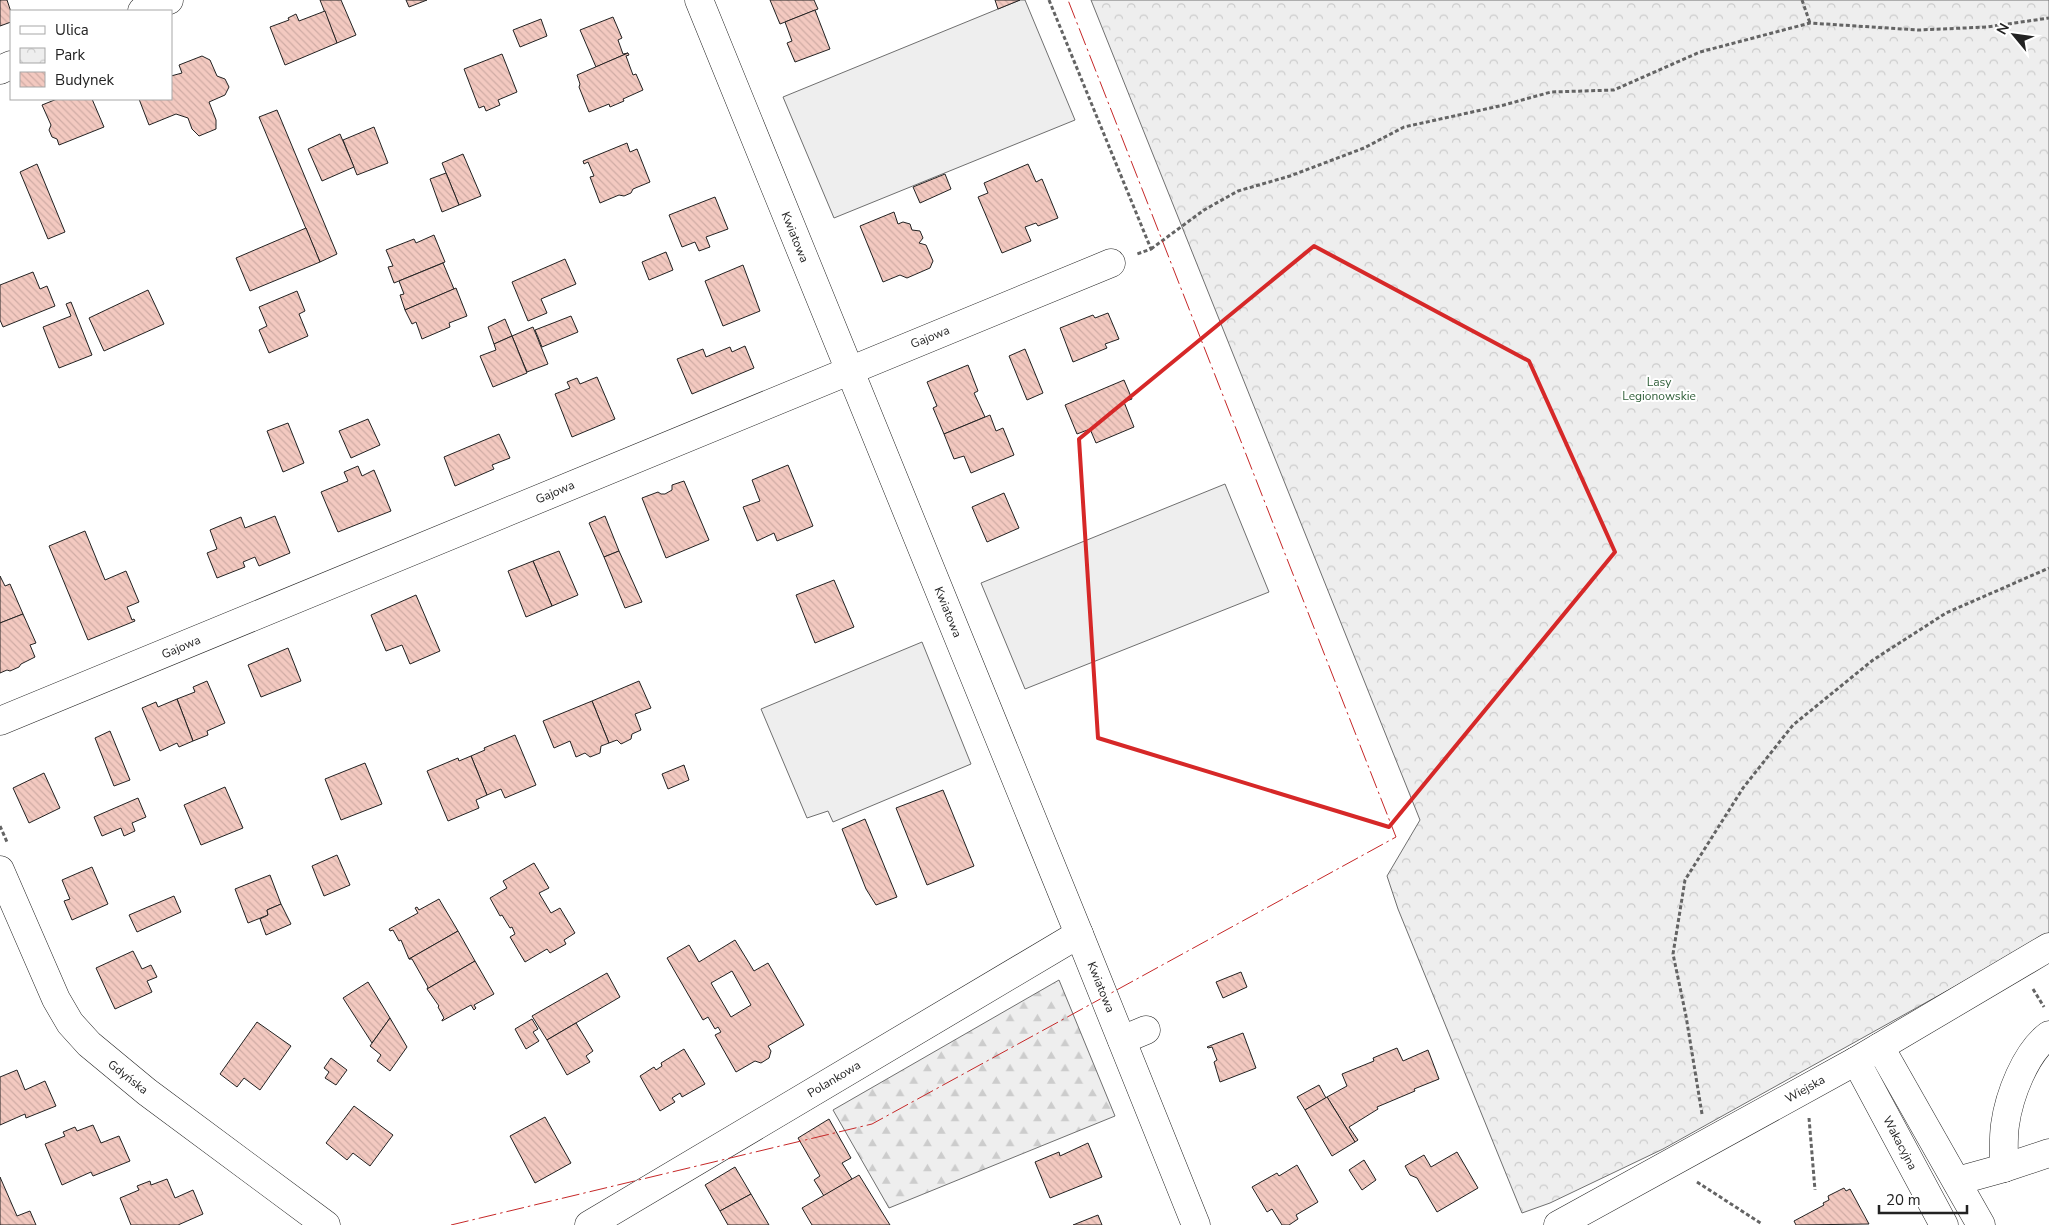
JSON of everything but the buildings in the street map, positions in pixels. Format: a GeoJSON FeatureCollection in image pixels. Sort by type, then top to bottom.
{"type":"FeatureCollection","features":[{"type":"Feature","properties":{"kind":"street"},"geometry":{"type":"LineString","coordinates":[[144,10],[169,0]]}},
{"type":"Feature","properties":{"kind":"street","name":"Kwiatowa"},"geometry":{"type":"LineString","coordinates":[[698,0],[1079,934],[1134,1035],[1196,1225]]}},
{"type":"Feature","properties":{"kind":"street","name":"Gajowa"},"geometry":{"type":"LineString","coordinates":[[0,721],[1111,263]]}},
{"type":"Feature","properties":{"kind":"street","name":"Gdyńska"},"geometry":{"type":"LineString","coordinates":[[0,870],[56,998],[70,1022],[89,1044],[147,1092],[326,1225]]}},
{"type":"Feature","properties":{"kind":"street","name":"Polankowa"},"geometry":{"type":"LineString","coordinates":[[590,1225],[1079,934]]}},
{"type":"Feature","properties":{"kind":"street","name":"Wiejska"},"geometry":{"type":"LineString","coordinates":[[1558,1225],[1856,1061],[2049,947]]}},
{"type":"Feature","properties":{"kind":"street"},"geometry":{"type":"LineString","coordinates":[[2004,1168],[2005,1125],[2012,1095],[2024,1066],[2039,1043],[2047,1022]]}},
{"type":"Feature","properties":{"kind":"street"},"geometry":{"type":"LineString","coordinates":[[1880,1047],[1981,1225]]}},
{"type":"Feature","properties":{"kind":"street","name":"Wakacyjna"},"geometry":{"type":"LineString","coordinates":[[1856,1061],[1944,1225]]}},
{"type":"Feature","properties":{"kind":"street"},"geometry":{"type":"LineString","coordinates":[[1956,1181],[2049,1153]]}},
{"type":"Feature","properties":{"kind":"path"},"geometry":{"type":"LineString","coordinates":[[1049,0],[1151,249]]}},
{"type":"Feature","properties":{"kind":"path"},"geometry":{"type":"LineString","coordinates":[[1802,0],[1810,24]]}},
{"type":"Feature","properties":{"kind":"path"},"geometry":{"type":"LineString","coordinates":[[1111,263],[1151,249],[1204,210],[1238,191],[1290,176],[1355,152],[1404,127],[1504,105],[1551,92],[1614,90],[1700,52],[1810,24],[1919,30],[1987,27],[2049,18]]}},
{"type":"Feature","properties":{"kind":"path"},"geometry":{"type":"LineString","coordinates":[[1706,1143],[1686,1016],[1673,954],[1685,880],[1743,788],[1793,725],[1872,660],[1946,613],[2049,568]]}},
{"type":"Feature","properties":{"kind":"path"},"geometry":{"type":"LineString","coordinates":[[0,826],[8,844]]}},
{"type":"Feature","properties":{"kind":"path"},"geometry":{"type":"LineString","coordinates":[[2031,986],[2047,1022]]}},
{"type":"Feature","properties":{"kind":"path"},"geometry":{"type":"LineString","coordinates":[[1806,1088],[1815,1190]]}},
{"type":"Feature","properties":{"kind":"path"},"geometry":{"type":"LineString","coordinates":[[1669,1165],[1762,1224]]}},
{"type":"Feature","properties":{"kind":"highlighted area"},"geometry":{"type":"Polygon","coordinates":[[[1314,246],[1529,361],[1615,552],[1389,827],[1098,738],[1079,439],[1314,246]]]}},
{"type":"Feature","properties":{"kind":"green space"},"geometry":{"type":"Polygon","coordinates":[[[1020,0],[1025,0],[1075,120],[834,218],[783,97],[1020,0]]]}},
{"type":"Feature","properties":{"kind":"green space","name":"Lasy Legionowskie"},"geometry":{"type":"Polygon","coordinates":[[[1091,0],[2049,0],[2049,934],[1663,1149],[1550,1203],[1522,1213],[1398,909],[1387,876],[1420,820],[1091,0]]]}},
{"type":"Feature","properties":{"kind":"green space"},"geometry":{"type":"Polygon","coordinates":[[[1225,484],[1269,592],[1025,689],[981,583],[1225,484]]]}},
{"type":"Feature","properties":{"kind":"green space"},"geometry":{"type":"Polygon","coordinates":[[[922,642],[971,764],[833,822],[828,811],[807,818],[761,709],[922,642]]]}},
{"type":"Feature","properties":{"kind":"green space"},"geometry":{"type":"Polygon","coordinates":[[[1059,980],[1115,1116],[889,1208],[833,1110],[1059,980]]]}},
{"type":"Feature","properties":{"kind":"power"},"geometry":{"type":"LineString","coordinates":[[451,1225],[872,1124],[1396,837],[1068,0]]}}]}
